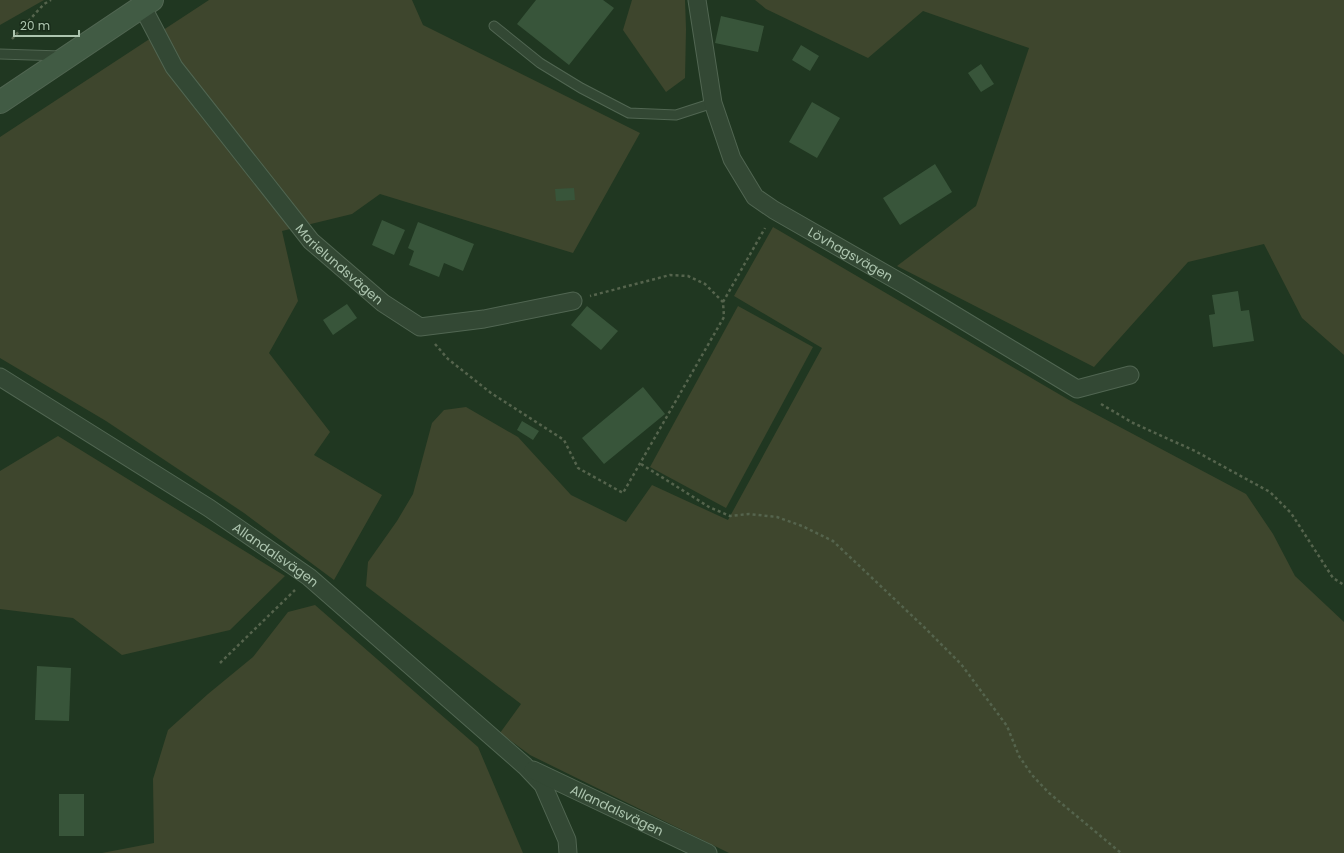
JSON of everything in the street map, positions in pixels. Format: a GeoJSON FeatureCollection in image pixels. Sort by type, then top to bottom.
{"type":"FeatureCollection","features":[{"type":"Feature","properties":{"kind":"main road"},"geometry":{"type":"LineString","coordinates":[[0,102],[147,3]]}},
{"type":"Feature","properties":{"kind":"street","name":"Lövhagsvägen"},"geometry":{"type":"LineString","coordinates":[[697,0],[712,103],[732,159],[756,197],[774,210],[904,285],[1076,389]]}},
{"type":"Feature","properties":{"kind":"street","name":"Marielundsvägen"},"geometry":{"type":"LineString","coordinates":[[147,3],[174,67],[311,241],[383,303],[420,327]]}},
{"type":"Feature","properties":{"kind":"street"},"geometry":{"type":"LineString","coordinates":[[420,327],[484,319],[573,301]]}},
{"type":"Feature","properties":{"kind":"street"},"geometry":{"type":"LineString","coordinates":[[1076,389],[1130,374]]}},
{"type":"Feature","properties":{"kind":"street","name":"Allandalsvägen"},"geometry":{"type":"LineString","coordinates":[[0,377],[209,508],[309,577],[525,766],[543,785],[567,840],[568,853]]}},
{"type":"Feature","properties":{"kind":"street","name":"Allandalsvägen"},"geometry":{"type":"LineString","coordinates":[[525,766],[708,853]]}},
{"type":"Feature","properties":{"kind":"lane"},"geometry":{"type":"LineString","coordinates":[[494,26],[540,63],[628,114],[676,115],[712,103]]}},
{"type":"Feature","properties":{"kind":"lane"},"geometry":{"type":"LineString","coordinates":[[0,54],[69,56]]}},
{"type":"Feature","properties":{"kind":"path"},"geometry":{"type":"LineString","coordinates":[[10,42],[44,4],[51,0]]}},
{"type":"Feature","properties":{"kind":"path"},"geometry":{"type":"LineString","coordinates":[[420,327],[448,359],[491,393],[564,440],[578,468],[623,493],[724,317],[723,302],[774,210]]}},
{"type":"Feature","properties":{"kind":"path"},"geometry":{"type":"LineString","coordinates":[[573,301],[670,275],[688,276],[705,284],[723,302]]}},
{"type":"Feature","properties":{"kind":"path"},"geometry":{"type":"LineString","coordinates":[[1076,389],[1133,423],[1195,451],[1270,492],[1290,514],[1333,578],[1344,585]]}},
{"type":"Feature","properties":{"kind":"path"},"geometry":{"type":"LineString","coordinates":[[641,464],[709,508],[730,516],[749,514],[776,517],[802,526],[833,541],[961,664],[1007,726],[1019,756],[1032,775],[1055,798],[1121,853]]}},
{"type":"Feature","properties":{"kind":"path"},"geometry":{"type":"LineString","coordinates":[[220,663],[309,577]]}},
{"type":"Feature","properties":{"kind":"green space"},"geometry":{"type":"Polygon","coordinates":[[[0,0],[44,0],[0,25],[0,0]]]}},
{"type":"Feature","properties":{"kind":"green space"},"geometry":{"type":"Polygon","coordinates":[[[209,0],[412,0],[423,25],[640,133],[573,253],[380,194],[352,214],[282,231],[298,301],[269,353],[330,432],[314,455],[382,495],[334,580],[244,513],[106,421],[0,358],[0,137],[209,0]]]}},
{"type":"Feature","properties":{"kind":"green space"},"geometry":{"type":"Polygon","coordinates":[[[632,0],[685,0],[685,78],[666,92],[623,30],[632,0]]]}},
{"type":"Feature","properties":{"kind":"green space"},"geometry":{"type":"Polygon","coordinates":[[[755,0],[1344,0],[1344,355],[1302,318],[1264,244],[1188,262],[1094,367],[897,266],[976,206],[1029,48],[923,11],[868,58],[766,9],[755,0]]]}},
{"type":"Feature","properties":{"kind":"green space"},"geometry":{"type":"Polygon","coordinates":[[[773,227],[1069,400],[1246,494],[1273,534],[1295,576],[1344,622],[1344,853],[729,853],[530,755],[500,733],[521,704],[366,586],[368,562],[397,521],[413,494],[432,423],[444,410],[466,407],[518,437],[571,495],[626,522],[652,485],[728,520],[822,348],[734,296],[773,227]]]}},
{"type":"Feature","properties":{"kind":"green space"},"geometry":{"type":"Polygon","coordinates":[[[738,306],[813,347],[726,508],[650,467],[738,306]]]}},
{"type":"Feature","properties":{"kind":"green space"},"geometry":{"type":"Polygon","coordinates":[[[58,436],[285,576],[230,630],[122,655],[73,618],[0,609],[0,471],[58,436]]]}},
{"type":"Feature","properties":{"kind":"green space"},"geometry":{"type":"Polygon","coordinates":[[[315,605],[478,747],[523,853],[102,853],[154,843],[153,779],[168,730],[208,694],[253,657],[288,612],[315,605]]]}},
{"type":"Feature","properties":{"kind":"building"},"geometry":{"type":"Polygon","coordinates":[[[536,0],[603,0],[614,8],[569,65],[517,24],[536,0]]]}},
{"type":"Feature","properties":{"kind":"building"},"geometry":{"type":"Polygon","coordinates":[[[721,16],[764,26],[758,52],[715,43],[721,16]]]}},
{"type":"Feature","properties":{"kind":"building"},"geometry":{"type":"Polygon","coordinates":[[[801,45],[819,56],[810,71],[792,60],[801,45]]]}},
{"type":"Feature","properties":{"kind":"building"},"geometry":{"type":"Polygon","coordinates":[[[981,64],[994,84],[981,92],[968,73],[981,64]]]}},
{"type":"Feature","properties":{"kind":"building"},"geometry":{"type":"Polygon","coordinates":[[[812,102],[840,118],[817,158],[789,142],[812,102]]]}},
{"type":"Feature","properties":{"kind":"building"},"geometry":{"type":"Polygon","coordinates":[[[935,164],[952,192],[900,225],[883,198],[935,164]]]}},
{"type":"Feature","properties":{"kind":"building"},"geometry":{"type":"Polygon","coordinates":[[[574,188],[575,200],[556,201],[555,189],[574,188]]]}},
{"type":"Feature","properties":{"kind":"building"},"geometry":{"type":"Polygon","coordinates":[[[382,220],[405,230],[394,255],[372,245],[382,220]]]}},
{"type":"Feature","properties":{"kind":"building"},"geometry":{"type":"Polygon","coordinates":[[[418,222],[474,244],[463,271],[444,263],[439,277],[409,265],[414,251],[408,248],[418,222]]]}},
{"type":"Feature","properties":{"kind":"building"},"geometry":{"type":"Polygon","coordinates":[[[1238,291],[1241,311],[1249,310],[1254,341],[1213,347],[1209,315],[1215,314],[1212,295],[1238,291]]]}},
{"type":"Feature","properties":{"kind":"building"},"geometry":{"type":"Polygon","coordinates":[[[347,304],[357,318],[333,335],[323,320],[347,304]]]}},
{"type":"Feature","properties":{"kind":"building"},"geometry":{"type":"Polygon","coordinates":[[[587,306],[618,331],[601,350],[571,325],[587,306]]]}},
{"type":"Feature","properties":{"kind":"building"},"geometry":{"type":"Polygon","coordinates":[[[643,387],[665,414],[604,464],[582,438],[643,387]]]}},
{"type":"Feature","properties":{"kind":"building"},"geometry":{"type":"Polygon","coordinates":[[[522,421],[539,431],[533,440],[517,430],[522,421]]]}},
{"type":"Feature","properties":{"kind":"building"},"geometry":{"type":"Polygon","coordinates":[[[37,666],[71,668],[69,721],[35,720],[37,666]]]}},
{"type":"Feature","properties":{"kind":"building"},"geometry":{"type":"Polygon","coordinates":[[[59,794],[84,794],[84,836],[59,836],[59,794]]]}}]}
